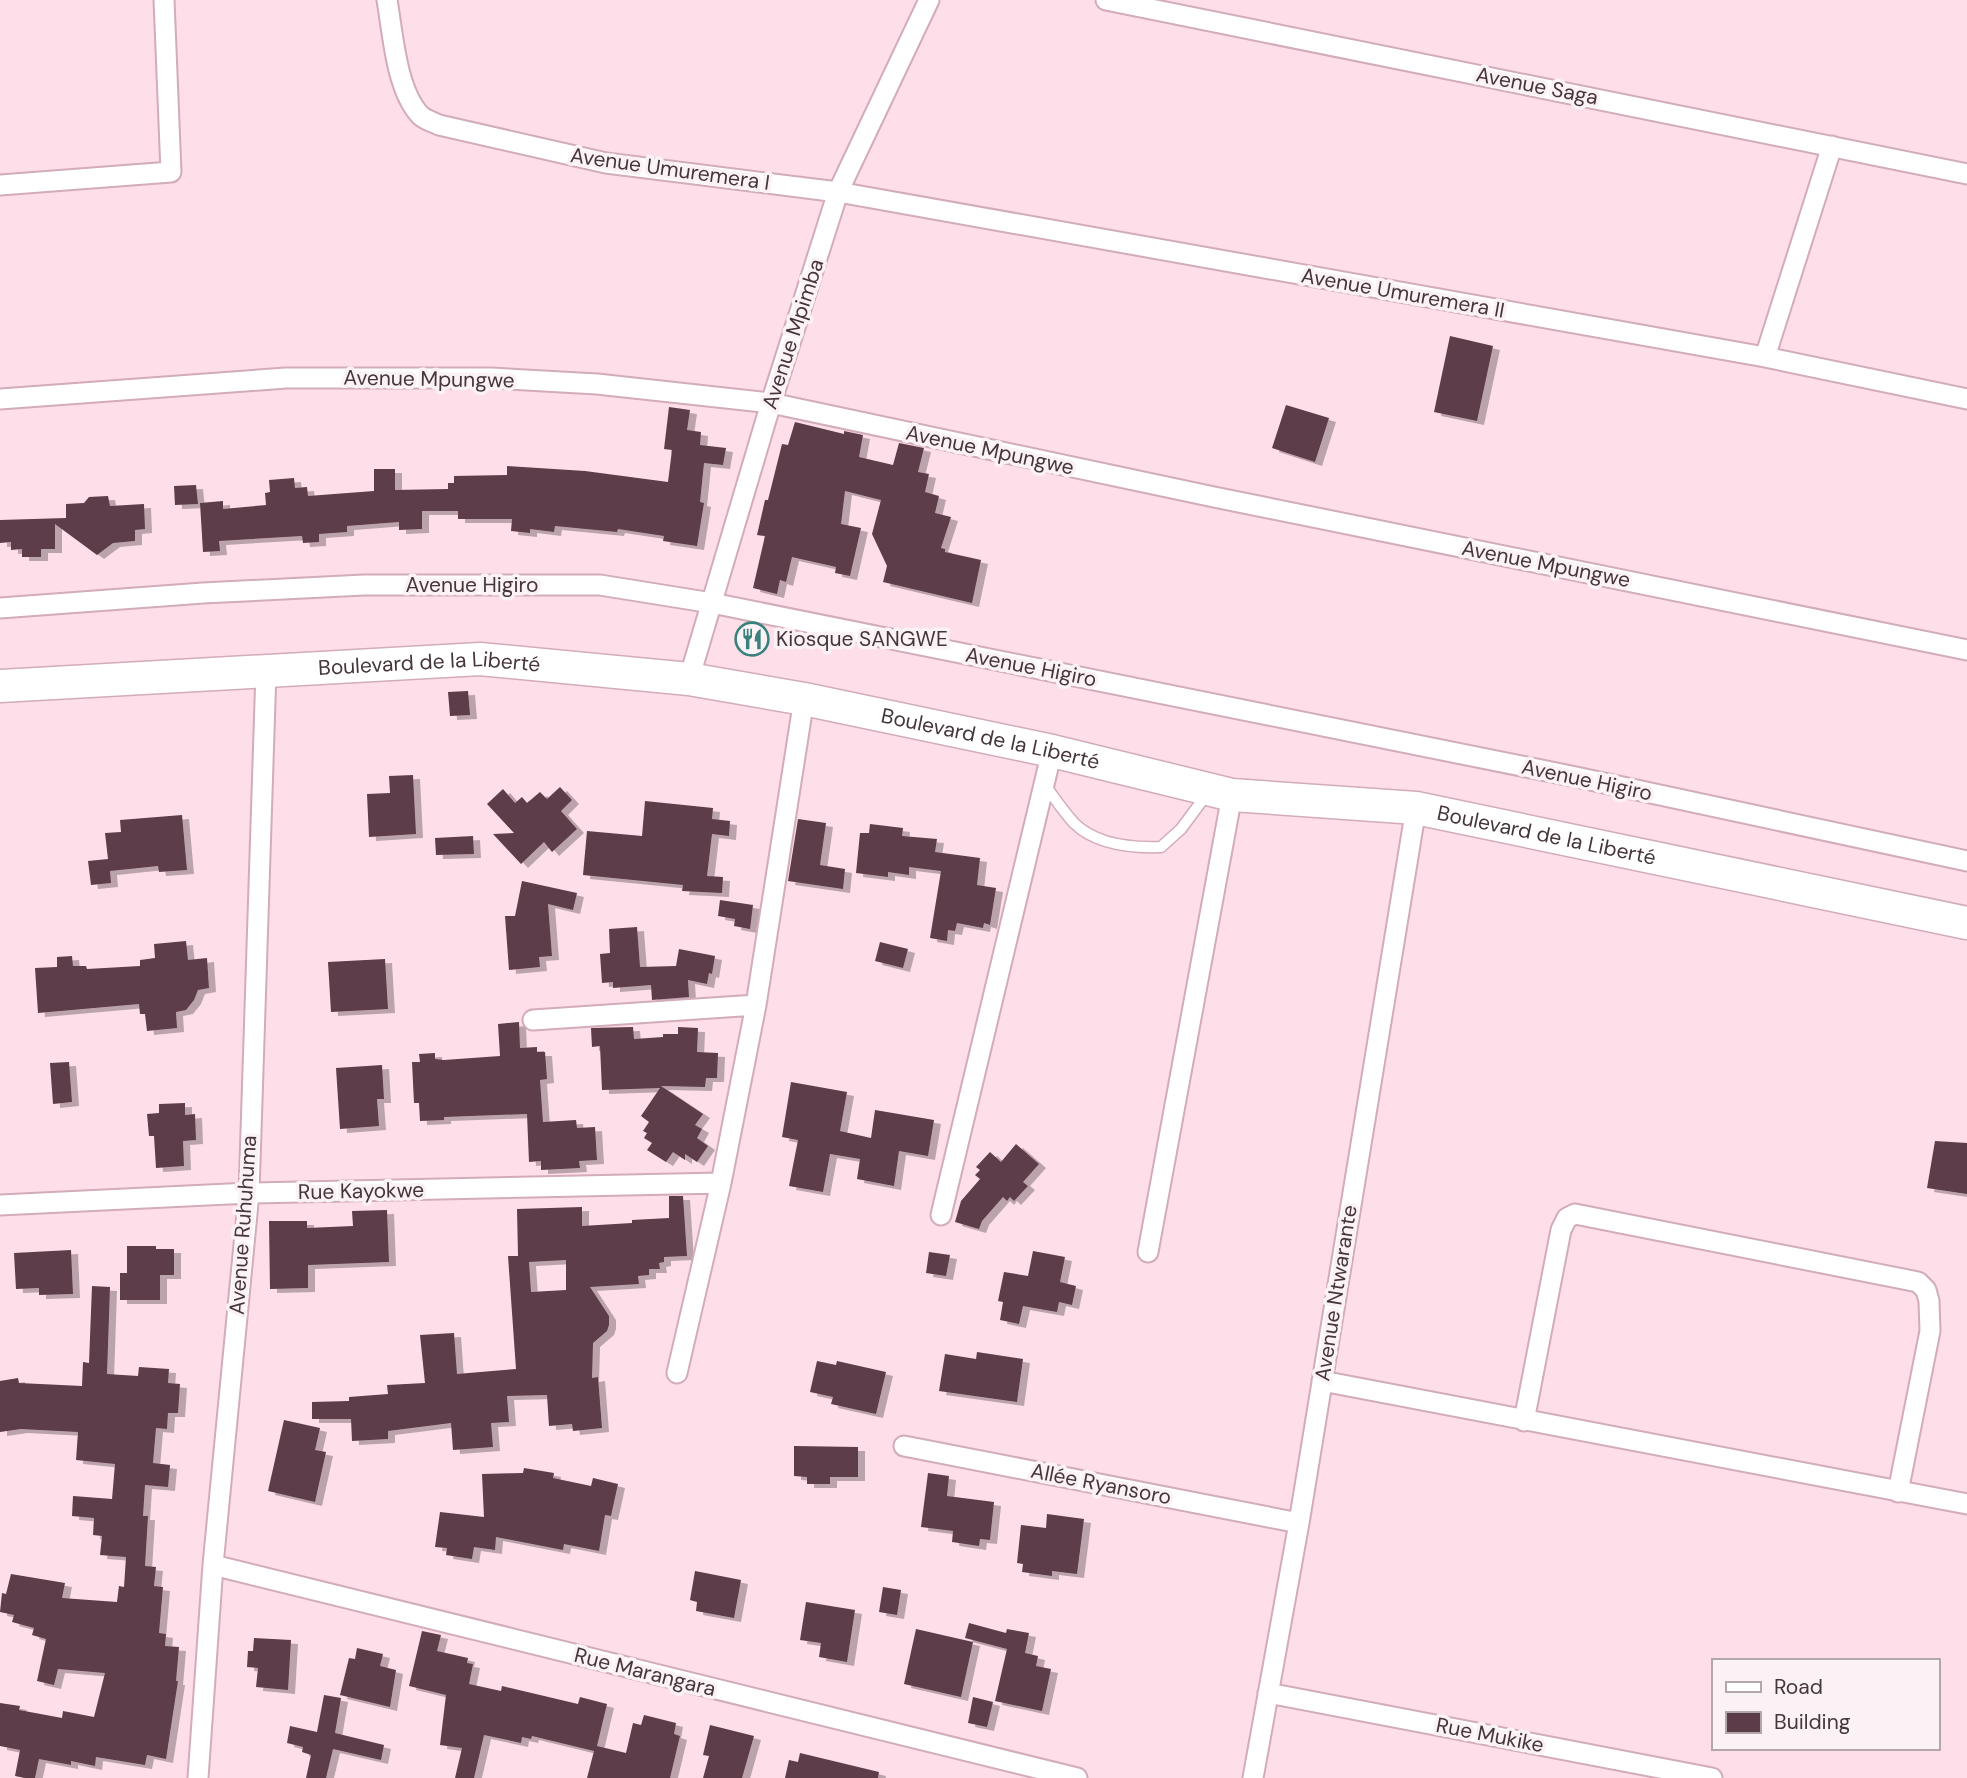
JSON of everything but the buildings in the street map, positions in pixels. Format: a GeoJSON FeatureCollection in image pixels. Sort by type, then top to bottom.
{"type":"FeatureCollection","features":[{"type":"Feature","properties":{"kind":"highway","name":"Boulevard de la Liberté"},"geometry":{"type":"LineString","coordinates":[[0,686],[480,659],[689,679],[804,699],[1052,751],[1221,793],[1416,808],[1967,923]]}},
{"type":"Feature","properties":{"kind":"street"},"geometry":{"type":"LineString","coordinates":[[0,185],[171,172],[164,0]]}},
{"type":"Feature","properties":{"kind":"street","name":"Avenue Umuremera I"},"geometry":{"type":"LineString","coordinates":[[387,0],[398,64],[408,99],[422,117],[439,125],[606,163],[838,192]]}},
{"type":"Feature","properties":{"kind":"street","name":"Avenue Mpimba"},"geometry":{"type":"LineString","coordinates":[[689,679],[771,403],[838,192],[929,0]]}},
{"type":"Feature","properties":{"kind":"street","name":"Avenue Saga"},"geometry":{"type":"LineString","coordinates":[[1106,0],[1967,174]]}},
{"type":"Feature","properties":{"kind":"street"},"geometry":{"type":"LineString","coordinates":[[1765,357],[1832,146]]}},
{"type":"Feature","properties":{"kind":"street","name":"Avenue Umuremera II"},"geometry":{"type":"LineString","coordinates":[[838,192],[1765,357],[1967,399]]}},
{"type":"Feature","properties":{"kind":"street","name":"Avenue Mpungwe"},"geometry":{"type":"LineString","coordinates":[[0,399],[286,379],[491,378],[597,384],[771,403],[1214,497],[1967,650]]}},
{"type":"Feature","properties":{"kind":"street","name":"Avenue Higiro"},"geometry":{"type":"LineString","coordinates":[[0,608],[203,593],[364,585],[600,585],[712,603],[1576,777],[1967,861]]}},
{"type":"Feature","properties":{"kind":"street","name":"Avenue Ruhuhuma"},"geometry":{"type":"LineString","coordinates":[[198,1778],[213,1565],[249,1193],[265,671]]}},
{"type":"Feature","properties":{"kind":"street"},"geometry":{"type":"LineString","coordinates":[[677,1373],[722,1183],[756,1005],[804,699]]}},
{"type":"Feature","properties":{"kind":"street"},"geometry":{"type":"LineString","coordinates":[[941,1215],[1052,751]]}},
{"type":"Feature","properties":{"kind":"street"},"geometry":{"type":"LineString","coordinates":[[1148,1252],[1221,793]]}},
{"type":"Feature","properties":{"kind":"street","name":"Avenue Ntwarante"},"geometry":{"type":"LineString","coordinates":[[1253,1778],[1299,1523],[1416,808]]}},
{"type":"Feature","properties":{"kind":"street"},"geometry":{"type":"LineString","coordinates":[[533,1020],[756,1005]]}},
{"type":"Feature","properties":{"kind":"street","name":"Rue Kayokwe"},"geometry":{"type":"LineString","coordinates":[[0,1205],[249,1193],[722,1183]]}},
{"type":"Feature","properties":{"kind":"street"},"geometry":{"type":"LineString","coordinates":[[1524,1421],[1561,1230],[1567,1218],[1575,1214],[1586,1216],[1918,1282],[1926,1290],[1929,1301],[1930,1331],[1898,1492]]}},
{"type":"Feature","properties":{"kind":"street"},"geometry":{"type":"LineString","coordinates":[[1322,1381],[1967,1504]]}},
{"type":"Feature","properties":{"kind":"street","name":"Allée Ryansoro"},"geometry":{"type":"LineString","coordinates":[[904,1446],[1299,1523]]}},
{"type":"Feature","properties":{"kind":"street","name":"Rue Marangara"},"geometry":{"type":"LineString","coordinates":[[213,1565],[1077,1778]]}},
{"type":"Feature","properties":{"kind":"street","name":"Rue Mukike"},"geometry":{"type":"LineString","coordinates":[[1268,1693],[1712,1778]]}},
{"type":"Feature","properties":{"kind":"lane"},"geometry":{"type":"LineString","coordinates":[[1044,783],[1076,825],[1104,841],[1139,847],[1161,847],[1221,793]]}},
{"type":"Feature","properties":{"kind":"place","name":"Kiosque SANGWE"},"geometry":{"type":"Point","coordinates":[752,639]}}]}
